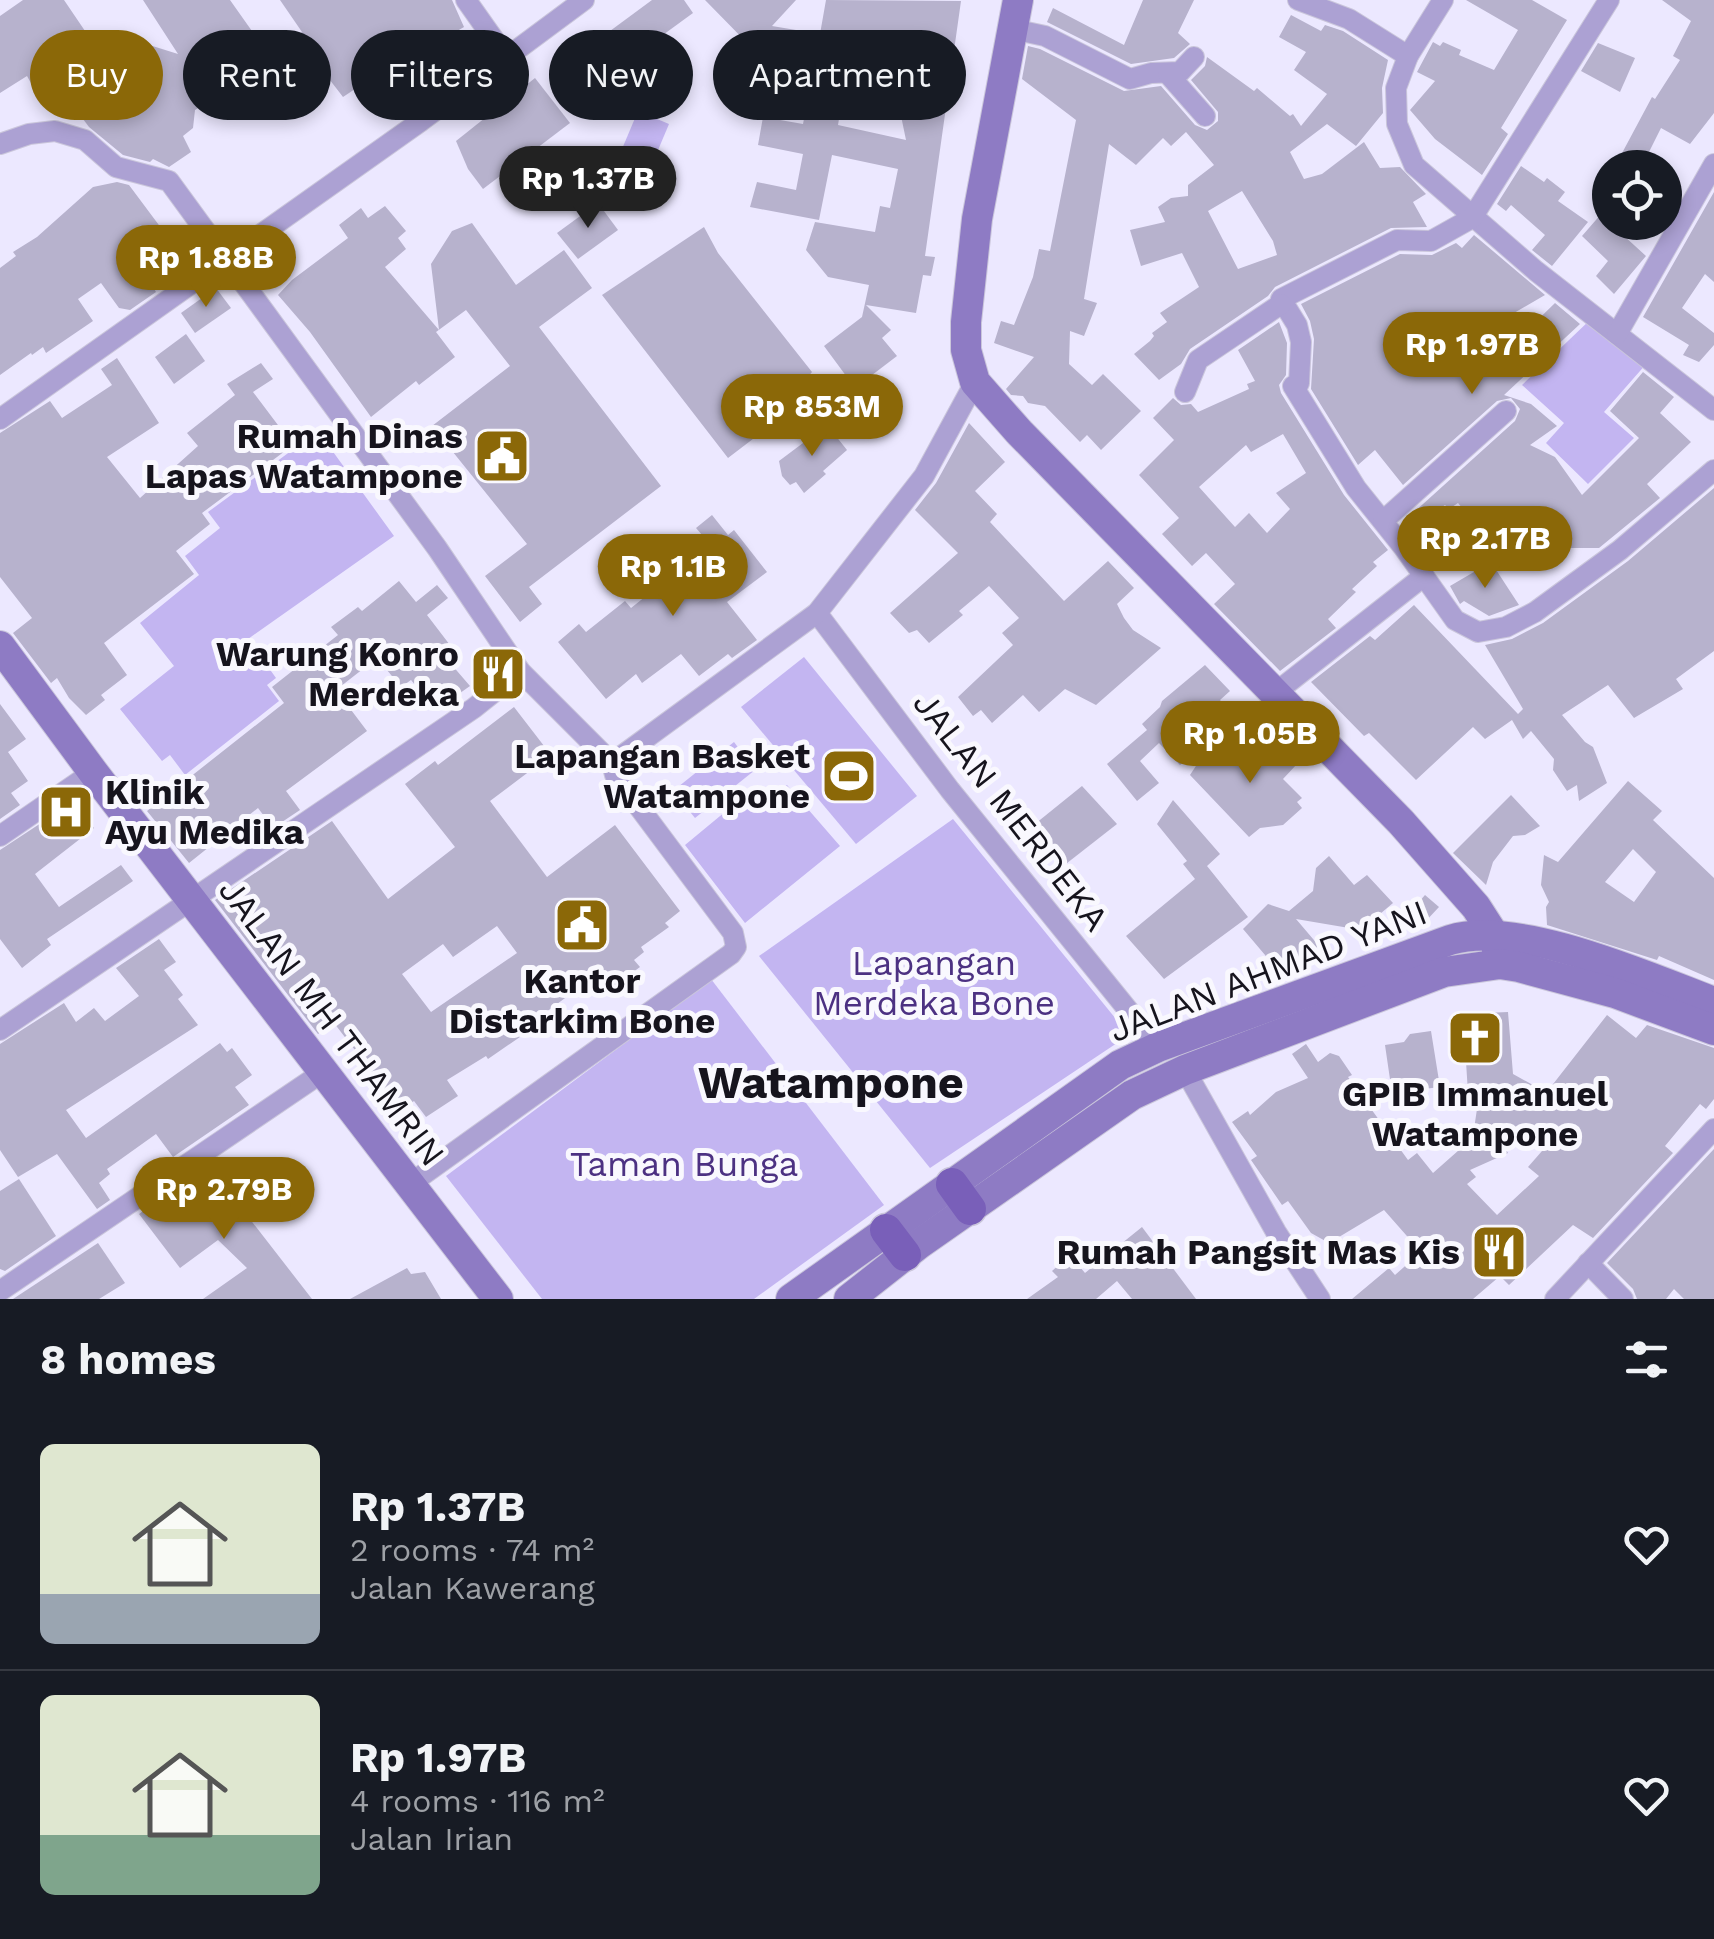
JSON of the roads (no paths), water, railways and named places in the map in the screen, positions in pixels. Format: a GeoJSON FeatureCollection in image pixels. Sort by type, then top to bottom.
{"type":"FeatureCollection","features":[{"type":"Feature","properties":{"kind":"main road"},"geometry":{"type":"LineString","coordinates":[[1016,14],[968,278],[966,350],[975,382],[1019,432],[1401,822],[1476,907],[1488,955]]}},
{"type":"Feature","properties":{"kind":"main road","name":"JALAN MH THAMRIN"},"geometry":{"type":"LineString","coordinates":[[0,646],[92,772],[498,1299]]}},
{"type":"Feature","properties":{"kind":"main road"},"geometry":{"type":"LineString","coordinates":[[1456,886],[1463,936],[1488,955],[1615,993],[1714,1030]]}},
{"type":"Feature","properties":{"kind":"main road","name":"JALAN AHMAD YANI"},"geometry":{"type":"LineString","coordinates":[[791,1299],[896,1243],[961,1196],[1120,1065],[1158,1047],[1463,936]]}},
{"type":"Feature","properties":{"kind":"main road","name":"JALAN AHMAD YANI"},"geometry":{"type":"LineString","coordinates":[[961,1196],[1132,1095],[1185,1070],[1488,955],[1554,948],[1623,968],[1714,1002]]}},
{"type":"Feature","properties":{"kind":"main road","name":"JALAN AHMAD YANI"},"geometry":{"type":"LineString","coordinates":[[850,1299],[896,1243]]}},
{"type":"Feature","properties":{"kind":"street"},"geometry":{"type":"LineString","coordinates":[[466,0],[487,30]]}},
{"type":"Feature","properties":{"kind":"street"},"geometry":{"type":"LineString","coordinates":[[529,41],[584,0]]}},
{"type":"Feature","properties":{"kind":"street"},"geometry":{"type":"LineString","coordinates":[[1298,0],[1350,18],[1408,56]]}},
{"type":"Feature","properties":{"kind":"street"},"geometry":{"type":"LineString","coordinates":[[1444,0],[1408,56],[1396,88],[1397,124],[1414,165],[1472,218],[1714,410]]}},
{"type":"Feature","properties":{"kind":"street"},"geometry":{"type":"LineString","coordinates":[[1609,0],[1472,218],[1431,241],[1397,240],[1280,299],[1297,325],[1301,342],[1299,383],[1294,386],[1356,488],[1455,620],[1468,629],[1490,632],[1535,612],[1620,550],[1714,470]]}},
{"type":"Feature","properties":{"kind":"street"},"geometry":{"type":"LineString","coordinates":[[1016,14],[1045,36],[1123,78],[1180,72],[1194,56]]}},
{"type":"Feature","properties":{"kind":"street"},"geometry":{"type":"LineString","coordinates":[[1168,74],[1205,116]]}},
{"type":"Feature","properties":{"kind":"street"},"geometry":{"type":"LineString","coordinates":[[0,419],[419,120]]}},
{"type":"Feature","properties":{"kind":"street"},"geometry":{"type":"LineString","coordinates":[[0,144],[28,134],[56,131],[85,140],[116,167],[169,181],[222,259],[437,548],[520,671],[612,764],[615,774],[734,932],[736,947],[731,954],[410,1184]]}},
{"type":"Feature","properties":{"kind":"street"},"geometry":{"type":"LineString","coordinates":[[1617,334],[1714,164]]}},
{"type":"Feature","properties":{"kind":"street"},"geometry":{"type":"LineString","coordinates":[[1185,392],[1198,360],[1281,304]]}},
{"type":"Feature","properties":{"kind":"street"},"geometry":{"type":"LineString","coordinates":[[612,764],[817,613],[924,476],[975,382]]}},
{"type":"Feature","properties":{"kind":"street"},"geometry":{"type":"LineString","coordinates":[[1383,520],[1506,411]]}},
{"type":"Feature","properties":{"kind":"street"},"geometry":{"type":"LineString","coordinates":[[1276,692],[1424,576]]}},
{"type":"Feature","properties":{"kind":"street","name":"JALAN MERDEKA"},"geometry":{"type":"LineString","coordinates":[[817,613],[950,790],[1158,1047]]}},
{"type":"Feature","properties":{"kind":"street"},"geometry":{"type":"LineString","coordinates":[[0,1030],[474,708],[520,671]]}},
{"type":"Feature","properties":{"kind":"street"},"geometry":{"type":"LineString","coordinates":[[0,836],[92,772]]}},
{"type":"Feature","properties":{"kind":"street"},"geometry":{"type":"LineString","coordinates":[[1185,1070],[1276,1232],[1320,1299]]}},
{"type":"Feature","properties":{"kind":"street"},"geometry":{"type":"LineString","coordinates":[[0,1291],[323,1072]]}},
{"type":"Feature","properties":{"kind":"street"},"geometry":{"type":"LineString","coordinates":[[1555,1299],[1714,1129]]}},
{"type":"Feature","properties":{"kind":"street"},"geometry":{"type":"LineString","coordinates":[[1588,1263],[1623,1299]]}},
{"type":"Feature","properties":{"kind":"place","name":"Rumah Dinas Lapas Watampone"},"geometry":{"type":"Point","coordinates":[502,456]}},
{"type":"Feature","properties":{"kind":"place","name":"Warung Konro Merdeka"},"geometry":{"type":"Point","coordinates":[498,674]}},
{"type":"Feature","properties":{"kind":"place","name":"Lapangan Basket Watampone"},"geometry":{"type":"Point","coordinates":[849,776]}},
{"type":"Feature","properties":{"kind":"place","name":"Klinik Ayu Medika"},"geometry":{"type":"Point","coordinates":[66,812]}},
{"type":"Feature","properties":{"kind":"place","name":"Kantor Distarkim Bone"},"geometry":{"type":"Point","coordinates":[582,925]}},
{"type":"Feature","properties":{"kind":"place","name":"GPIB Immanuel Watampone"},"geometry":{"type":"Point","coordinates":[1475,1038]}},
{"type":"Feature","properties":{"kind":"place","name":"Rumah Pangsit Mas Kis"},"geometry":{"type":"Point","coordinates":[1499,1252]}},
{"type":"Feature","properties":{"kind":"district","name":"Watampone"},"geometry":{"type":"Point","coordinates":[831,1082]}},
{"type":"Feature","properties":{"kind":"park label","name":"Lapangan Merdeka Bone"},"geometry":{"type":"Point","coordinates":[934,983]}},
{"type":"Feature","properties":{"kind":"park label","name":"Taman Bunga"},"geometry":{"type":"Point","coordinates":[684,1164]}}]}
